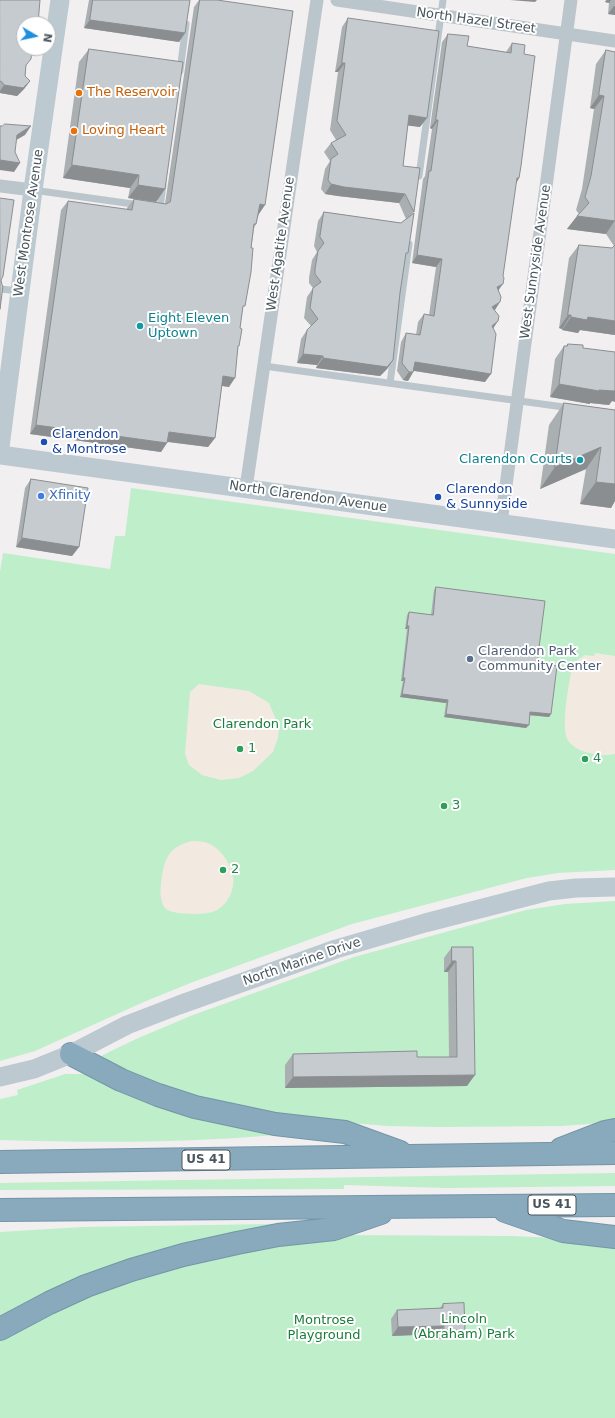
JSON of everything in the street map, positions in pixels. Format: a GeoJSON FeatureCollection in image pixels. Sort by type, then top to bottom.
{"type":"FeatureCollection","features":[{"type":"Feature","properties":{"kind":"highway"},"geometry":{"type":"LineString","coordinates":[[71,1054],[121,1080],[158,1095],[195,1107],[275,1124],[345,1132],[413,1157]]}},
{"type":"Feature","properties":{"kind":"highway"},"geometry":{"type":"LineString","coordinates":[[551,1154],[605,1132],[615,1130]]}},
{"type":"Feature","properties":{"kind":"highway","name":"US 41"},"geometry":{"type":"LineString","coordinates":[[0,1162],[615,1153]]}},
{"type":"Feature","properties":{"kind":"highway","name":"US 41"},"geometry":{"type":"LineString","coordinates":[[0,1210],[615,1205]]}},
{"type":"Feature","properties":{"kind":"highway"},"geometry":{"type":"LineString","coordinates":[[488,1206],[563,1231],[615,1238]]}},
{"type":"Feature","properties":{"kind":"highway"},"geometry":{"type":"LineString","coordinates":[[0,1329],[49,1303],[86,1286],[131,1270],[237,1243],[278,1235],[334,1230],[400,1207]]}},
{"type":"Feature","properties":{"kind":"street","name":"West Montrose Avenue"},"geometry":{"type":"LineString","coordinates":[[0,447],[33,190],[60,0]]}},
{"type":"Feature","properties":{"kind":"street","name":"West Agatite Avenue"},"geometry":{"type":"LineString","coordinates":[[246,488],[317,0]]}},
{"type":"Feature","properties":{"kind":"street","name":"North Hazel Street"},"geometry":{"type":"LineString","coordinates":[[337,0],[615,42]]}},
{"type":"Feature","properties":{"kind":"street","name":"West Sunnyside Avenue"},"geometry":{"type":"LineString","coordinates":[[501,523],[571,0]]}},
{"type":"Feature","properties":{"kind":"street"},"geometry":{"type":"LineString","coordinates":[[0,186],[33,190]]}},
{"type":"Feature","properties":{"kind":"street","name":"North Clarendon Avenue"},"geometry":{"type":"LineString","coordinates":[[0,455],[615,539]]}},
{"type":"Feature","properties":{"kind":"street","name":"North Marine Drive"},"geometry":{"type":"LineString","coordinates":[[0,1077],[34,1069],[71,1054],[127,1025],[336,949],[425,923],[548,891],[576,888],[615,887]]}},
{"type":"Feature","properties":{"kind":"lane"},"geometry":{"type":"LineString","coordinates":[[417,187],[443,0]]}},
{"type":"Feature","properties":{"kind":"lane"},"geometry":{"type":"LineString","coordinates":[[178,82],[188,14]]}},
{"type":"Feature","properties":{"kind":"lane"},"geometry":{"type":"LineString","coordinates":[[33,190],[160,208],[164,176]]}},
{"type":"Feature","properties":{"kind":"lane"},"geometry":{"type":"LineString","coordinates":[[390,384],[411,234]]}},
{"type":"Feature","properties":{"kind":"lane"},"geometry":{"type":"LineString","coordinates":[[0,289],[20,291]]}},
{"type":"Feature","properties":{"kind":"lane"},"geometry":{"type":"LineString","coordinates":[[264,366],[577,409]]}},
{"type":"Feature","properties":{"kind":"green space","name":"Clarendon Park"},"geometry":{"type":"Polygon","coordinates":[[[131,488],[615,554],[615,870],[558,873],[527,878],[352,924],[193,982],[146,1001],[35,1051],[0,1061],[0,572],[3,553],[110,569],[115,536],[125,536],[131,488]]]}},
{"type":"Feature","properties":{"kind":"green space"},"geometry":{"type":"Polygon","coordinates":[[[615,901],[615,1122],[562,1126],[439,1127],[388,1126],[327,1121],[241,1109],[164,1088],[102,1060],[101,1057],[136,1039],[193,1015],[354,957],[526,910],[565,904],[615,901]]]}},
{"type":"Feature","properties":{"kind":"green space"},"geometry":{"type":"Polygon","coordinates":[[[65,1074],[86,1074],[275,1131],[275,1135],[206,1140],[138,1142],[0,1140],[0,1099],[18,1095],[17,1090],[65,1074]]]}},
{"type":"Feature","properties":{"kind":"green space"},"geometry":{"type":"Polygon","coordinates":[[[615,1173],[615,1186],[446,1188],[344,1185],[344,1189],[0,1190],[0,1183],[615,1173]]]}},
{"type":"Feature","properties":{"kind":"green space"},"geometry":{"type":"Polygon","coordinates":[[[273,1224],[274,1229],[0,1320],[0,1232],[82,1227],[273,1224]]]}},
{"type":"Feature","properties":{"kind":"green space","name":"Lincoln (Abraham) Park"},"geometry":{"type":"Polygon","coordinates":[[[343,1235],[512,1236],[556,1238],[615,1244],[615,1418],[0,1418],[0,1339],[37,1319],[121,1283],[236,1251],[343,1235]]]}},
{"type":"Feature","properties":{"kind":"sand"},"geometry":{"type":"Polygon","coordinates":[[[595,653],[615,656],[615,754],[612,755],[599,755],[582,751],[571,744],[566,736],[566,704],[573,663],[585,655],[594,656],[595,653]]]}},
{"type":"Feature","properties":{"kind":"sand"},"geometry":{"type":"Polygon","coordinates":[[[199,684],[249,691],[269,703],[279,727],[278,738],[273,752],[253,771],[239,778],[221,780],[202,775],[189,765],[185,754],[190,692],[199,684]]]}},
{"type":"Feature","properties":{"kind":"sand"},"geometry":{"type":"Polygon","coordinates":[[[192,841],[204,842],[215,847],[224,856],[232,872],[233,884],[229,897],[222,907],[212,912],[195,914],[173,912],[165,908],[161,899],[161,884],[168,856],[177,847],[192,841]]]}},
{"type":"Feature","properties":{"kind":"building"},"geometry":{"type":"Polygon","coordinates":[[[0,0],[40,0],[39,16],[16,16],[16,56],[31,56],[31,59],[26,65],[25,76],[30,81],[23,88],[4,85],[0,81],[0,0]]]}},
{"type":"Feature","properties":{"kind":"building"},"geometry":{"type":"Polygon","coordinates":[[[93,0],[190,0],[185,33],[90,20],[93,0]]]}},
{"type":"Feature","properties":{"kind":"building","name":"Eight Eleven Uptown"},"geometry":{"type":"Polygon","coordinates":[[[200,0],[217,0],[293,11],[265,205],[260,204],[256,224],[254,224],[251,248],[253,248],[251,272],[245,306],[243,306],[240,328],[242,329],[238,346],[235,378],[223,376],[215,438],[169,432],[167,443],[36,425],[68,201],[132,210],[134,199],[166,204],[170,202],[200,0]]]}},
{"type":"Feature","properties":{"kind":"building"},"geometry":{"type":"Polygon","coordinates":[[[348,18],[439,31],[427,118],[409,115],[403,166],[420,168],[414,212],[405,194],[344,187],[331,184],[328,180],[331,159],[338,154],[331,143],[346,135],[337,121],[345,63],[342,63],[348,18]]]}},
{"type":"Feature","properties":{"kind":"building"},"geometry":{"type":"Polygon","coordinates":[[[448,34],[469,36],[467,46],[511,53],[512,43],[525,45],[524,54],[535,56],[521,166],[519,178],[517,178],[503,276],[504,278],[503,284],[497,287],[501,297],[500,302],[492,307],[499,316],[498,321],[492,326],[496,334],[491,374],[415,362],[413,372],[409,372],[402,363],[406,333],[420,335],[424,314],[434,316],[442,259],[417,255],[429,171],[431,171],[438,120],[436,120],[448,34]]]}},
{"type":"Feature","properties":{"kind":"building"},"geometry":{"type":"Polygon","coordinates":[[[89,49],[183,62],[165,189],[138,185],[139,175],[72,165],[89,49]]]}},
{"type":"Feature","properties":{"kind":"building"},"geometry":{"type":"Polygon","coordinates":[[[606,50],[615,52],[615,221],[577,216],[589,203],[585,197],[591,176],[604,96],[599,95],[606,50]]]}},
{"type":"Feature","properties":{"kind":"building"},"geometry":{"type":"Polygon","coordinates":[[[5,124],[31,126],[17,135],[15,152],[20,163],[0,160],[0,126],[5,124]]]}},
{"type":"Feature","properties":{"kind":"building"},"geometry":{"type":"Polygon","coordinates":[[[0,198],[14,200],[3,276],[1,280],[3,286],[0,309],[0,198]]]}},
{"type":"Feature","properties":{"kind":"building"},"geometry":{"type":"Polygon","coordinates":[[[324,212],[401,223],[414,213],[400,293],[393,360],[387,367],[303,354],[307,330],[318,319],[310,308],[313,288],[321,282],[315,274],[315,269],[318,251],[324,243],[320,237],[324,212]]]}},
{"type":"Feature","properties":{"kind":"building"},"geometry":{"type":"Polygon","coordinates":[[[579,245],[612,248],[615,245],[615,321],[588,317],[587,320],[568,315],[579,245]]]}},
{"type":"Feature","properties":{"kind":"building"},"geometry":{"type":"Polygon","coordinates":[[[568,344],[583,345],[583,348],[615,352],[615,391],[599,391],[559,384],[564,346],[567,346],[568,344]]]}},
{"type":"Feature","properties":{"kind":"building"},"geometry":{"type":"Polygon","coordinates":[[[564,403],[615,410],[615,484],[596,482],[601,447],[555,467],[564,403]]]}},
{"type":"Feature","properties":{"kind":"building"},"geometry":{"type":"Polygon","coordinates":[[[31,479],[88,488],[79,547],[22,538],[31,479]]]}},
{"type":"Feature","properties":{"kind":"building","name":"Clarendon Park Community Center"},"geometry":{"type":"Polygon","coordinates":[[[436,587],[545,601],[537,663],[557,666],[551,714],[530,712],[529,725],[446,714],[448,700],[402,694],[405,678],[403,678],[409,626],[407,626],[409,612],[433,615],[436,587]]]}},
{"type":"Feature","properties":{"kind":"building"},"geometry":{"type":"Polygon","coordinates":[[[452,947],[473,947],[475,1075],[293,1077],[293,1054],[417,1051],[417,1057],[457,1057],[456,961],[452,961],[452,947]]]}},
{"type":"Feature","properties":{"kind":"building"},"geometry":{"type":"Polygon","coordinates":[[[464,1303],[465,1330],[444,1330],[444,1326],[398,1327],[397,1310],[443,1308],[443,1304],[464,1303]]]}},
{"type":"Feature","properties":{"kind":"place","name":"The Reservoir"},"geometry":{"type":"Point","coordinates":[79,93]}},
{"type":"Feature","properties":{"kind":"place","name":"Loving Heart"},"geometry":{"type":"Point","coordinates":[74,131]}},
{"type":"Feature","properties":{"kind":"place","name":"Eight Eleven Uptown"},"geometry":{"type":"Point","coordinates":[140,326]}},
{"type":"Feature","properties":{"kind":"place","name":"Clarendon & Montrose"},"geometry":{"type":"Point","coordinates":[44,442]}},
{"type":"Feature","properties":{"kind":"place","name":"Clarendon Courts"},"geometry":{"type":"Point","coordinates":[580,460]}},
{"type":"Feature","properties":{"kind":"place","name":"Xfinity"},"geometry":{"type":"Point","coordinates":[41,496]}},
{"type":"Feature","properties":{"kind":"place","name":"Clarendon & Sunnyside"},"geometry":{"type":"Point","coordinates":[438,497]}},
{"type":"Feature","properties":{"kind":"place","name":"Clarendon Park Community Center"},"geometry":{"type":"Point","coordinates":[470,659]}},
{"type":"Feature","properties":{"kind":"place","name":"1"},"geometry":{"type":"Point","coordinates":[240,749]}},
{"type":"Feature","properties":{"kind":"place","name":"4"},"geometry":{"type":"Point","coordinates":[585,759]}},
{"type":"Feature","properties":{"kind":"place","name":"3"},"geometry":{"type":"Point","coordinates":[444,806]}},
{"type":"Feature","properties":{"kind":"place","name":"2"},"geometry":{"type":"Point","coordinates":[223,870]}},
{"type":"Feature","properties":{"kind":"park label","name":"Montrose Playground"},"geometry":{"type":"Point","coordinates":[324,1328]}}]}
